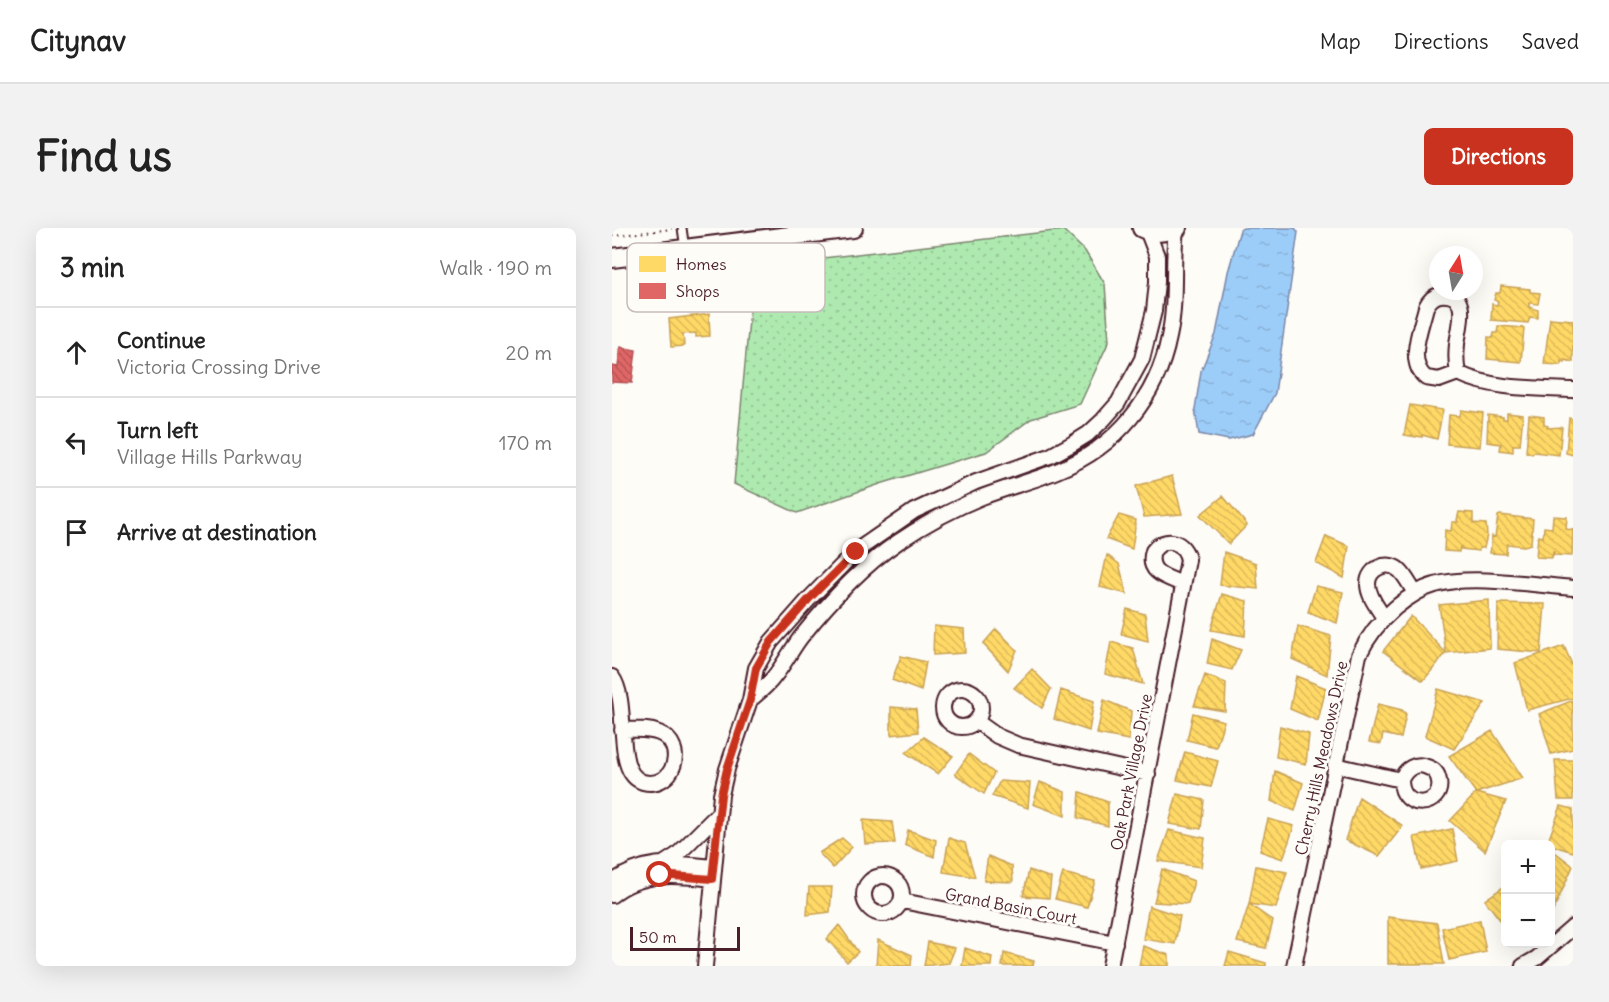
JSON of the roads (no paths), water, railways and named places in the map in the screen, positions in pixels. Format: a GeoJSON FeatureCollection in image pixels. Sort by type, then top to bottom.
{"type":"FeatureCollection","features":[{"type":"Feature","properties":{"kind":"street"},"geometry":{"type":"LineString","coordinates":[[730,243],[853,228]]}},
{"type":"Feature","properties":{"kind":"street"},"geometry":{"type":"LineString","coordinates":[[1144,229],[1167,232],[1177,228]]}},
{"type":"Feature","properties":{"kind":"street"},"geometry":{"type":"LineString","coordinates":[[750,700],[774,678],[801,637],[840,593],[896,543],[952,510],[1057,471],[1099,450],[1136,414],[1150,390],[1165,355],[1170,336],[1173,309],[1173,255],[1177,228]]}},
{"type":"Feature","properties":{"kind":"street"},"geometry":{"type":"LineString","coordinates":[[705,966],[719,813],[727,769],[750,700],[756,668],[771,642],[809,599],[856,552],[914,511],[976,482],[1050,456],[1088,434],[1103,420],[1127,389],[1142,359],[1154,311],[1157,256],[1144,229]]}},
{"type":"Feature","properties":{"kind":"street"},"geometry":{"type":"LineString","coordinates":[[612,258],[627,256]]}},
{"type":"Feature","properties":{"kind":"street"},"geometry":{"type":"LineString","coordinates":[[1458,373],[1457,344],[1462,312],[1455,299],[1449,296],[1438,296],[1429,301],[1426,307],[1415,362],[1420,373],[1432,380],[1439,380],[1458,373],[1492,384],[1573,390]]}},
{"type":"Feature","properties":{"kind":"street"},"geometry":{"type":"LineString","coordinates":[[1050,456],[1057,471]]}},
{"type":"Feature","properties":{"kind":"street"},"geometry":{"type":"LineString","coordinates":[[1384,618],[1370,594],[1368,585],[1369,578],[1377,568],[1386,565],[1399,570],[1415,593]]}},
{"type":"Feature","properties":{"kind":"street","name":"Cherry Hills Meadows Drive"},"geometry":{"type":"LineString","coordinates":[[1294,966],[1359,655],[1365,642],[1384,618],[1415,593],[1434,585],[1467,580],[1573,588]]}},
{"type":"Feature","properties":{"kind":"street","name":"Oak Park Village Drive"},"geometry":{"type":"LineString","coordinates":[[1110,966],[1183,584]]}},
{"type":"Feature","properties":{"kind":"street"},"geometry":{"type":"LineString","coordinates":[[612,677],[618,685],[620,696],[623,759],[629,774],[645,783],[654,783],[671,772],[676,754],[671,742],[665,736],[657,732],[622,730]]}},
{"type":"Feature","properties":{"kind":"street"},"geometry":{"type":"LineString","coordinates":[[976,721],[997,736],[1018,745],[1148,774]]}},
{"type":"Feature","properties":{"kind":"street"},"geometry":{"type":"LineString","coordinates":[[1335,765],[1401,780]]}},
{"type":"Feature","properties":{"kind":"street"},"geometry":{"type":"LineString","coordinates":[[663,864],[677,855],[719,813]]}},
{"type":"Feature","properties":{"kind":"street"},"geometry":{"type":"LineString","coordinates":[[612,882],[627,871],[647,864],[663,864],[713,873]]}},
{"type":"Feature","properties":{"kind":"street"},"geometry":{"type":"LineString","coordinates":[[612,895],[620,889],[660,875],[713,873]]}},
{"type":"Feature","properties":{"kind":"street","name":"Grand Basin Court"},"geometry":{"type":"LineString","coordinates":[[902,901],[1115,943]]}},
{"type":"Feature","properties":{"kind":"street"},"geometry":{"type":"LineString","coordinates":[[1523,966],[1537,958],[1573,927]]}},
{"type":"Feature","properties":{"kind":"lane"},"geometry":{"type":"LineString","coordinates":[[682,228],[684,243]]}},
{"type":"Feature","properties":{"kind":"water"},"geometry":{"type":"Polygon","coordinates":[[[1243,228],[1295,228],[1298,232],[1275,393],[1253,434],[1229,440],[1199,434],[1195,409],[1201,371],[1216,334],[1228,272],[1240,230],[1243,228]]]}}]}
